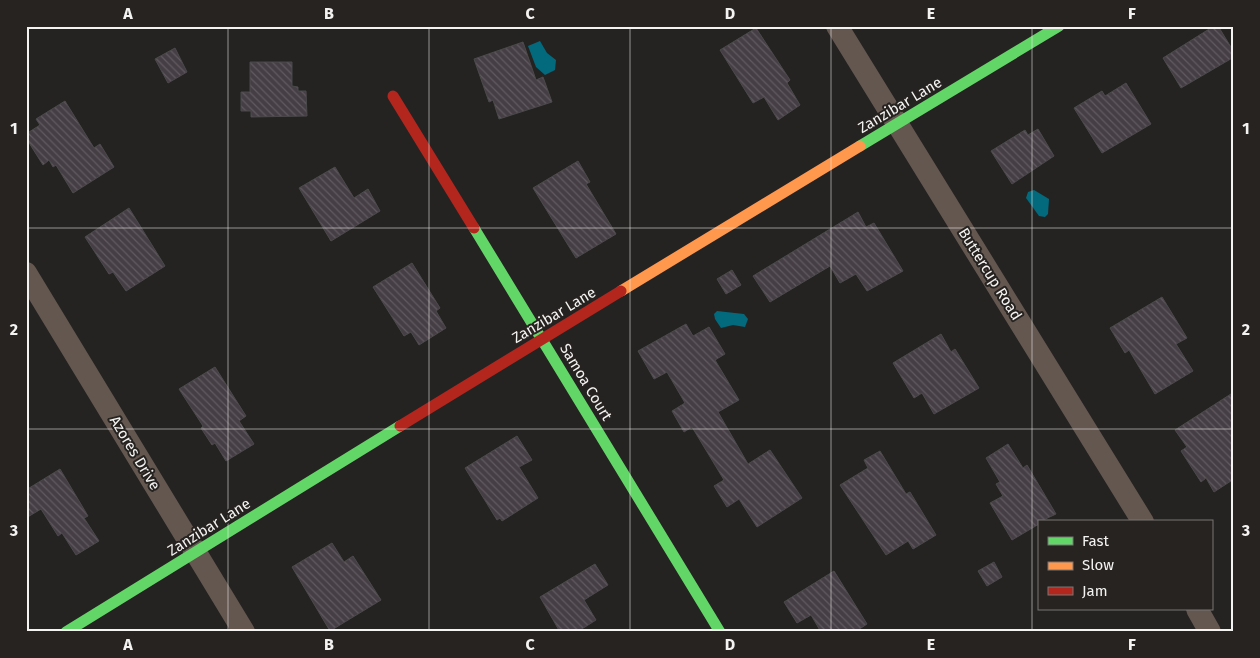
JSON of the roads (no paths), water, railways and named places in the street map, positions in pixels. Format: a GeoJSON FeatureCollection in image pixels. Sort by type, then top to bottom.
{"type":"FeatureCollection","features":[{"type":"Feature","properties":{"kind":"street","name":"Buttercup Road"},"geometry":{"type":"LineString","coordinates":[[838,26],[1141,520]]}},
{"type":"Feature","properties":{"kind":"street","name":"Zanzibar Lane"},"geometry":{"type":"LineString","coordinates":[[66,632],[542,339],[1059,26]]}},
{"type":"Feature","properties":{"kind":"street","name":"Samoa Court"},"geometry":{"type":"LineString","coordinates":[[393,96],[720,632]]}},
{"type":"Feature","properties":{"kind":"street","name":"Azores Drive"},"geometry":{"type":"LineString","coordinates":[[26,273],[244,632]]}},
{"type":"Feature","properties":{"kind":"street"},"geometry":{"type":"LineString","coordinates":[[1197,610],[1210,632]]}},
{"type":"Feature","properties":{"kind":"water"},"geometry":{"type":"Polygon","coordinates":[[[540,41],[547,53],[556,60],[555,70],[545,75],[536,67],[528,46],[540,41]]]}},
{"type":"Feature","properties":{"kind":"water"},"geometry":{"type":"Polygon","coordinates":[[[1034,190],[1049,199],[1048,214],[1045,217],[1039,216],[1026,198],[1028,192],[1034,190]]]}},
{"type":"Feature","properties":{"kind":"water"},"geometry":{"type":"Polygon","coordinates":[[[717,311],[744,314],[748,319],[745,327],[733,325],[721,328],[715,319],[714,314],[717,311]]]}}]}
